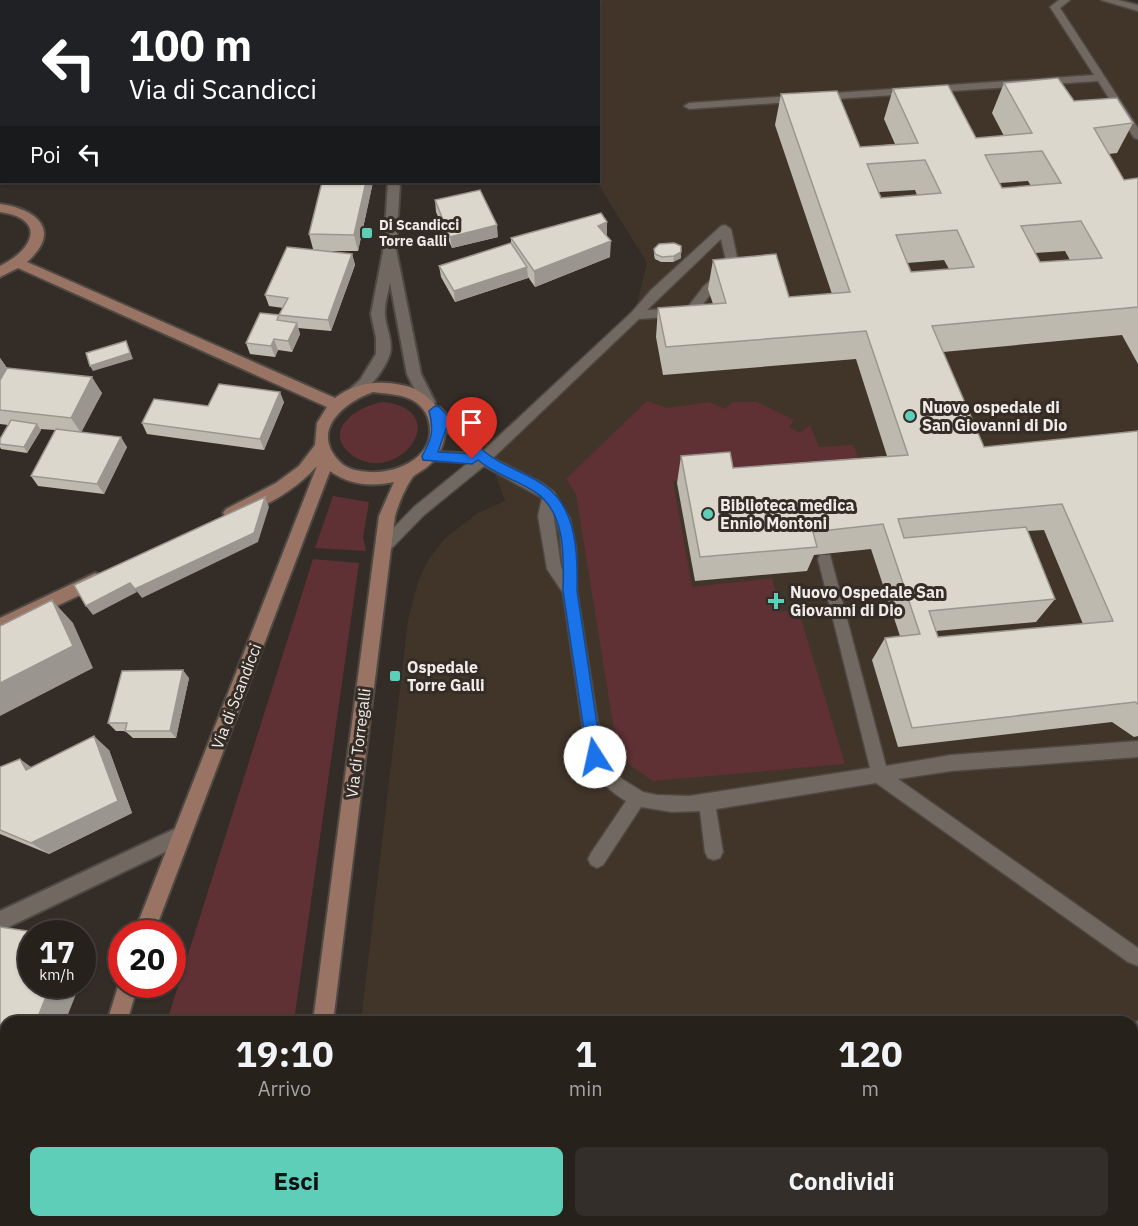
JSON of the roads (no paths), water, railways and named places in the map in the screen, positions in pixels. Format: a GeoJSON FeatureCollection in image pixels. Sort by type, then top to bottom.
{"type":"FeatureCollection","features":[{"type":"Feature","properties":{"kind":"main road"},"geometry":{"type":"LineString","coordinates":[[0,208],[22,212],[36,224],[38,234],[35,245],[18,263],[0,272]]}},
{"type":"Feature","properties":{"kind":"main road"},"geometry":{"type":"LineString","coordinates":[[18,263],[342,401],[363,389],[386,387],[410,391],[431,406]]}},
{"type":"Feature","properties":{"kind":"main road","name":"Via di Scandicci"},"geometry":{"type":"LineString","coordinates":[[149,920],[324,454],[320,435],[323,422],[342,401]]}},
{"type":"Feature","properties":{"kind":"main road","name":"Via di Scandicci"},"geometry":{"type":"LineString","coordinates":[[324,454],[349,475],[364,478],[387,478],[410,470],[428,456],[434,448],[440,429],[431,406]]}},
{"type":"Feature","properties":{"kind":"main road"},"geometry":{"type":"LineString","coordinates":[[213,522],[266,496],[295,478],[324,454]]}},
{"type":"Feature","properties":{"kind":"main road","name":"Via di Torregalli"},"geometry":{"type":"LineString","coordinates":[[324,1016],[387,516],[394,496],[410,470]]}},
{"type":"Feature","properties":{"kind":"main road"},"geometry":{"type":"LineString","coordinates":[[0,626],[106,574]]}},
{"type":"Feature","properties":{"kind":"main road"},"geometry":{"type":"LineString","coordinates":[[119,1016],[124,998]]}},
{"type":"Feature","properties":{"kind":"street","name":"Via di Scandicci"},"geometry":{"type":"LineString","coordinates":[[342,401],[365,384],[383,354],[383,338],[378,314],[390,246],[394,183]]}},
{"type":"Feature","properties":{"kind":"street","name":"Via di Scandicci"},"geometry":{"type":"LineString","coordinates":[[390,246],[414,374],[431,406]]}},
{"type":"Feature","properties":{"kind":"street"},"geometry":{"type":"LineString","coordinates":[[0,921],[181,835]]}},
{"type":"Feature","properties":{"kind":"lane"},"geometry":{"type":"LineString","coordinates":[[1065,0],[1055,6],[1057,11],[1138,136]]}},
{"type":"Feature","properties":{"kind":"lane"},"geometry":{"type":"LineString","coordinates":[[1106,0],[1138,8]]}},
{"type":"Feature","properties":{"kind":"lane"},"geometry":{"type":"LineString","coordinates":[[689,106],[1101,78]]}},
{"type":"Feature","properties":{"kind":"lane"},"geometry":{"type":"LineString","coordinates":[[382,549],[425,506],[485,459],[636,315],[655,293],[725,230],[733,266],[708,289],[691,312],[636,315]]}},
{"type":"Feature","properties":{"kind":"lane"},"geometry":{"type":"LineString","coordinates":[[431,406],[485,459],[549,496],[545,516],[554,569],[570,591],[595,757],[611,781],[623,792],[637,798],[674,806],[707,803],[951,763],[1138,749]]}},
{"type":"Feature","properties":{"kind":"lane"},"geometry":{"type":"LineString","coordinates":[[428,456],[485,459]]}},
{"type":"Feature","properties":{"kind":"lane"},"geometry":{"type":"LineString","coordinates":[[825,559],[880,776],[1137,958]]}},
{"type":"Feature","properties":{"kind":"lane"},"geometry":{"type":"LineString","coordinates":[[597,859],[637,798]]}},
{"type":"Feature","properties":{"kind":"lane"},"geometry":{"type":"LineString","coordinates":[[707,803],[714,852]]}},
{"type":"Feature","properties":{"kind":"place","name":"Di Scandicci Torre Galli"},"geometry":{"type":"Point","coordinates":[367,233]}},
{"type":"Feature","properties":{"kind":"place","name":"Nuovo ospedale di San Giovanni di Dio"},"geometry":{"type":"Point","coordinates":[910,416]}},
{"type":"Feature","properties":{"kind":"place","name":"Biblioteca medica Ennio Montoni"},"geometry":{"type":"Point","coordinates":[708,514]}},
{"type":"Feature","properties":{"kind":"place","name":"Nuovo Ospedale San Giovanni di Dio"},"geometry":{"type":"Point","coordinates":[776,601]}},
{"type":"Feature","properties":{"kind":"place","name":"Ospedale Torre Galli"},"geometry":{"type":"Point","coordinates":[395,676]}}]}
